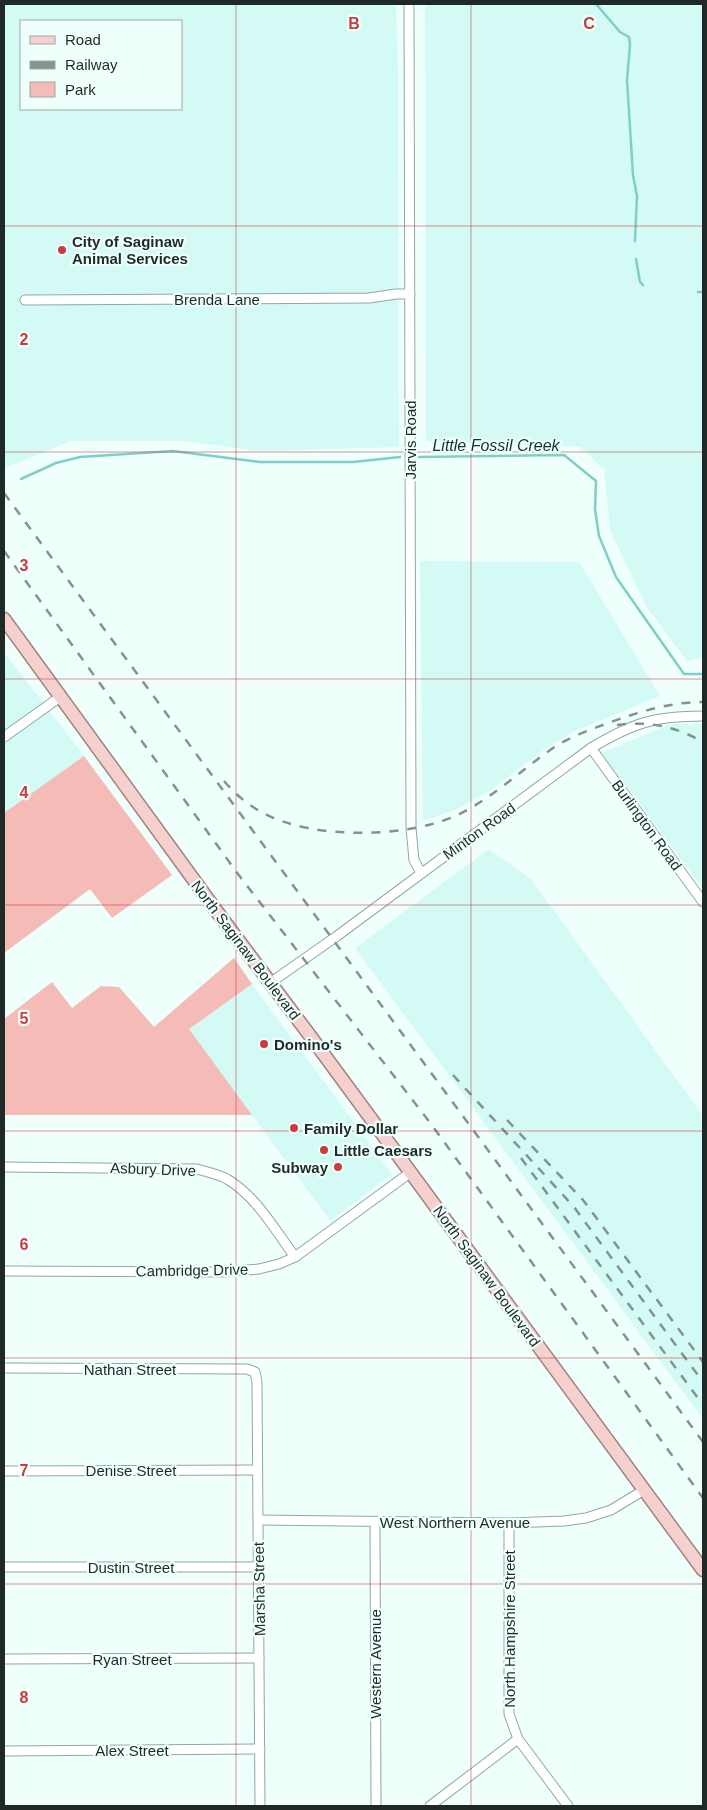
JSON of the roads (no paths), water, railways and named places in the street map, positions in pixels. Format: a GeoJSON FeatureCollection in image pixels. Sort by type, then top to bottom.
{"type":"FeatureCollection","features":[{"type":"Feature","properties":{"kind":"main road","name":"North Saginaw Boulevard"},"geometry":{"type":"LineString","coordinates":[[4,620],[703,1570]]}},
{"type":"Feature","properties":{"kind":"street","name":"Jarvis Road"},"geometry":{"type":"LineString","coordinates":[[409,4],[411,828],[414,860],[421,873]]}},
{"type":"Feature","properties":{"kind":"street","name":"Brenda Lane"},"geometry":{"type":"LineString","coordinates":[[25,300],[369,298],[410,294]]}},
{"type":"Feature","properties":{"kind":"street"},"geometry":{"type":"LineString","coordinates":[[4,737],[60,697]]}},
{"type":"Feature","properties":{"kind":"street","name":"Minton Road"},"geometry":{"type":"LineString","coordinates":[[270,983],[337,936],[592,748],[616,733],[641,723],[678,716],[703,716]]}},
{"type":"Feature","properties":{"kind":"street","name":"Burlington Road"},"geometry":{"type":"LineString","coordinates":[[592,748],[703,902]]}},
{"type":"Feature","properties":{"kind":"street","name":"Asbury Drive"},"geometry":{"type":"LineString","coordinates":[[4,1167],[188,1169],[207,1172],[227,1179],[254,1200],[295,1257]]}},
{"type":"Feature","properties":{"kind":"street","name":"Cambridge Drive"},"geometry":{"type":"LineString","coordinates":[[4,1271],[237,1271],[270,1267],[295,1257],[411,1172]]}},
{"type":"Feature","properties":{"kind":"street","name":"Nathan Street"},"geometry":{"type":"LineString","coordinates":[[4,1368],[247,1369],[255,1372]]}},
{"type":"Feature","properties":{"kind":"street","name":"Marsha Street"},"geometry":{"type":"LineString","coordinates":[[255,1372],[257,1382],[260,1806]]}},
{"type":"Feature","properties":{"kind":"street","name":"Denise Street"},"geometry":{"type":"LineString","coordinates":[[4,1471],[257,1470]]}},
{"type":"Feature","properties":{"kind":"street","name":"West Northern Avenue"},"geometry":{"type":"LineString","coordinates":[[258,1520],[554,1522],[586,1518],[611,1510],[644,1490]]}},
{"type":"Feature","properties":{"kind":"street","name":"Western Avenue"},"geometry":{"type":"LineString","coordinates":[[375,1522],[376,1806]]}},
{"type":"Feature","properties":{"kind":"street","name":"North Hampshire Street"},"geometry":{"type":"LineString","coordinates":[[509,1522],[508,1705],[511,1722],[518,1739],[568,1806]]}},
{"type":"Feature","properties":{"kind":"street","name":"Dustin Street"},"geometry":{"type":"LineString","coordinates":[[4,1567],[258,1567]]}},
{"type":"Feature","properties":{"kind":"street","name":"Ryan Street"},"geometry":{"type":"LineString","coordinates":[[4,1659],[260,1658]]}},
{"type":"Feature","properties":{"kind":"street"},"geometry":{"type":"LineString","coordinates":[[430,1806],[518,1739]]}},
{"type":"Feature","properties":{"kind":"street","name":"Alex Street"},"geometry":{"type":"LineString","coordinates":[[4,1751],[260,1749]]}},
{"type":"Feature","properties":{"kind":"waterway"},"geometry":{"type":"LineString","coordinates":[[596,4],[620,32],[629,37],[627,80],[633,175],[637,196],[635,241]]}},
{"type":"Feature","properties":{"kind":"waterway"},"geometry":{"type":"LineString","coordinates":[[636,259],[640,282],[643,285]]}},
{"type":"Feature","properties":{"kind":"waterway"},"geometry":{"type":"LineString","coordinates":[[698,292],[703,292]]}},
{"type":"Feature","properties":{"kind":"waterway","name":"Little Fossil Creek"},"geometry":{"type":"LineString","coordinates":[[21,479],[56,463],[80,457],[173,451],[260,462],[353,462],[400,457]]}},
{"type":"Feature","properties":{"kind":"waterway","name":"Little Fossil Creek"},"geometry":{"type":"LineString","coordinates":[[419,457],[564,455],[596,481],[595,509],[599,536],[616,577],[684,674],[703,674]]}},
{"type":"Feature","properties":{"kind":"railway"},"geometry":{"type":"LineString","coordinates":[[4,493],[703,1442]]}},
{"type":"Feature","properties":{"kind":"railway"},"geometry":{"type":"LineString","coordinates":[[4,551],[238,874],[431,1124],[703,1498]]}},
{"type":"Feature","properties":{"kind":"railway"},"geometry":{"type":"LineString","coordinates":[[224,781],[238,795],[265,814],[308,828],[358,833],[409,829],[433,824],[467,810],[556,746],[575,736],[655,708],[703,702]]}},
{"type":"Feature","properties":{"kind":"railway"},"geometry":{"type":"LineString","coordinates":[[617,725],[651,724],[682,732],[703,742]]}},
{"type":"Feature","properties":{"kind":"railway"},"geometry":{"type":"LineString","coordinates":[[453,1075],[574,1207],[703,1382]]}},
{"type":"Feature","properties":{"kind":"railway"},"geometry":{"type":"LineString","coordinates":[[507,1120],[583,1200],[703,1362]]}},
{"type":"Feature","properties":{"kind":"railway"},"geometry":{"type":"LineString","coordinates":[[521,1158],[703,1405]]}},
{"type":"Feature","properties":{"kind":"place","name":"City of Saginaw Animal Services"},"geometry":{"type":"Point","coordinates":[62,250]}},
{"type":"Feature","properties":{"kind":"place","name":"Domino's"},"geometry":{"type":"Point","coordinates":[264,1044]}},
{"type":"Feature","properties":{"kind":"place","name":"Family Dollar"},"geometry":{"type":"Point","coordinates":[294,1128]}},
{"type":"Feature","properties":{"kind":"place","name":"Little Caesars"},"geometry":{"type":"Point","coordinates":[324,1150]}},
{"type":"Feature","properties":{"kind":"place","name":"Subway"},"geometry":{"type":"Point","coordinates":[338,1167]}}]}
